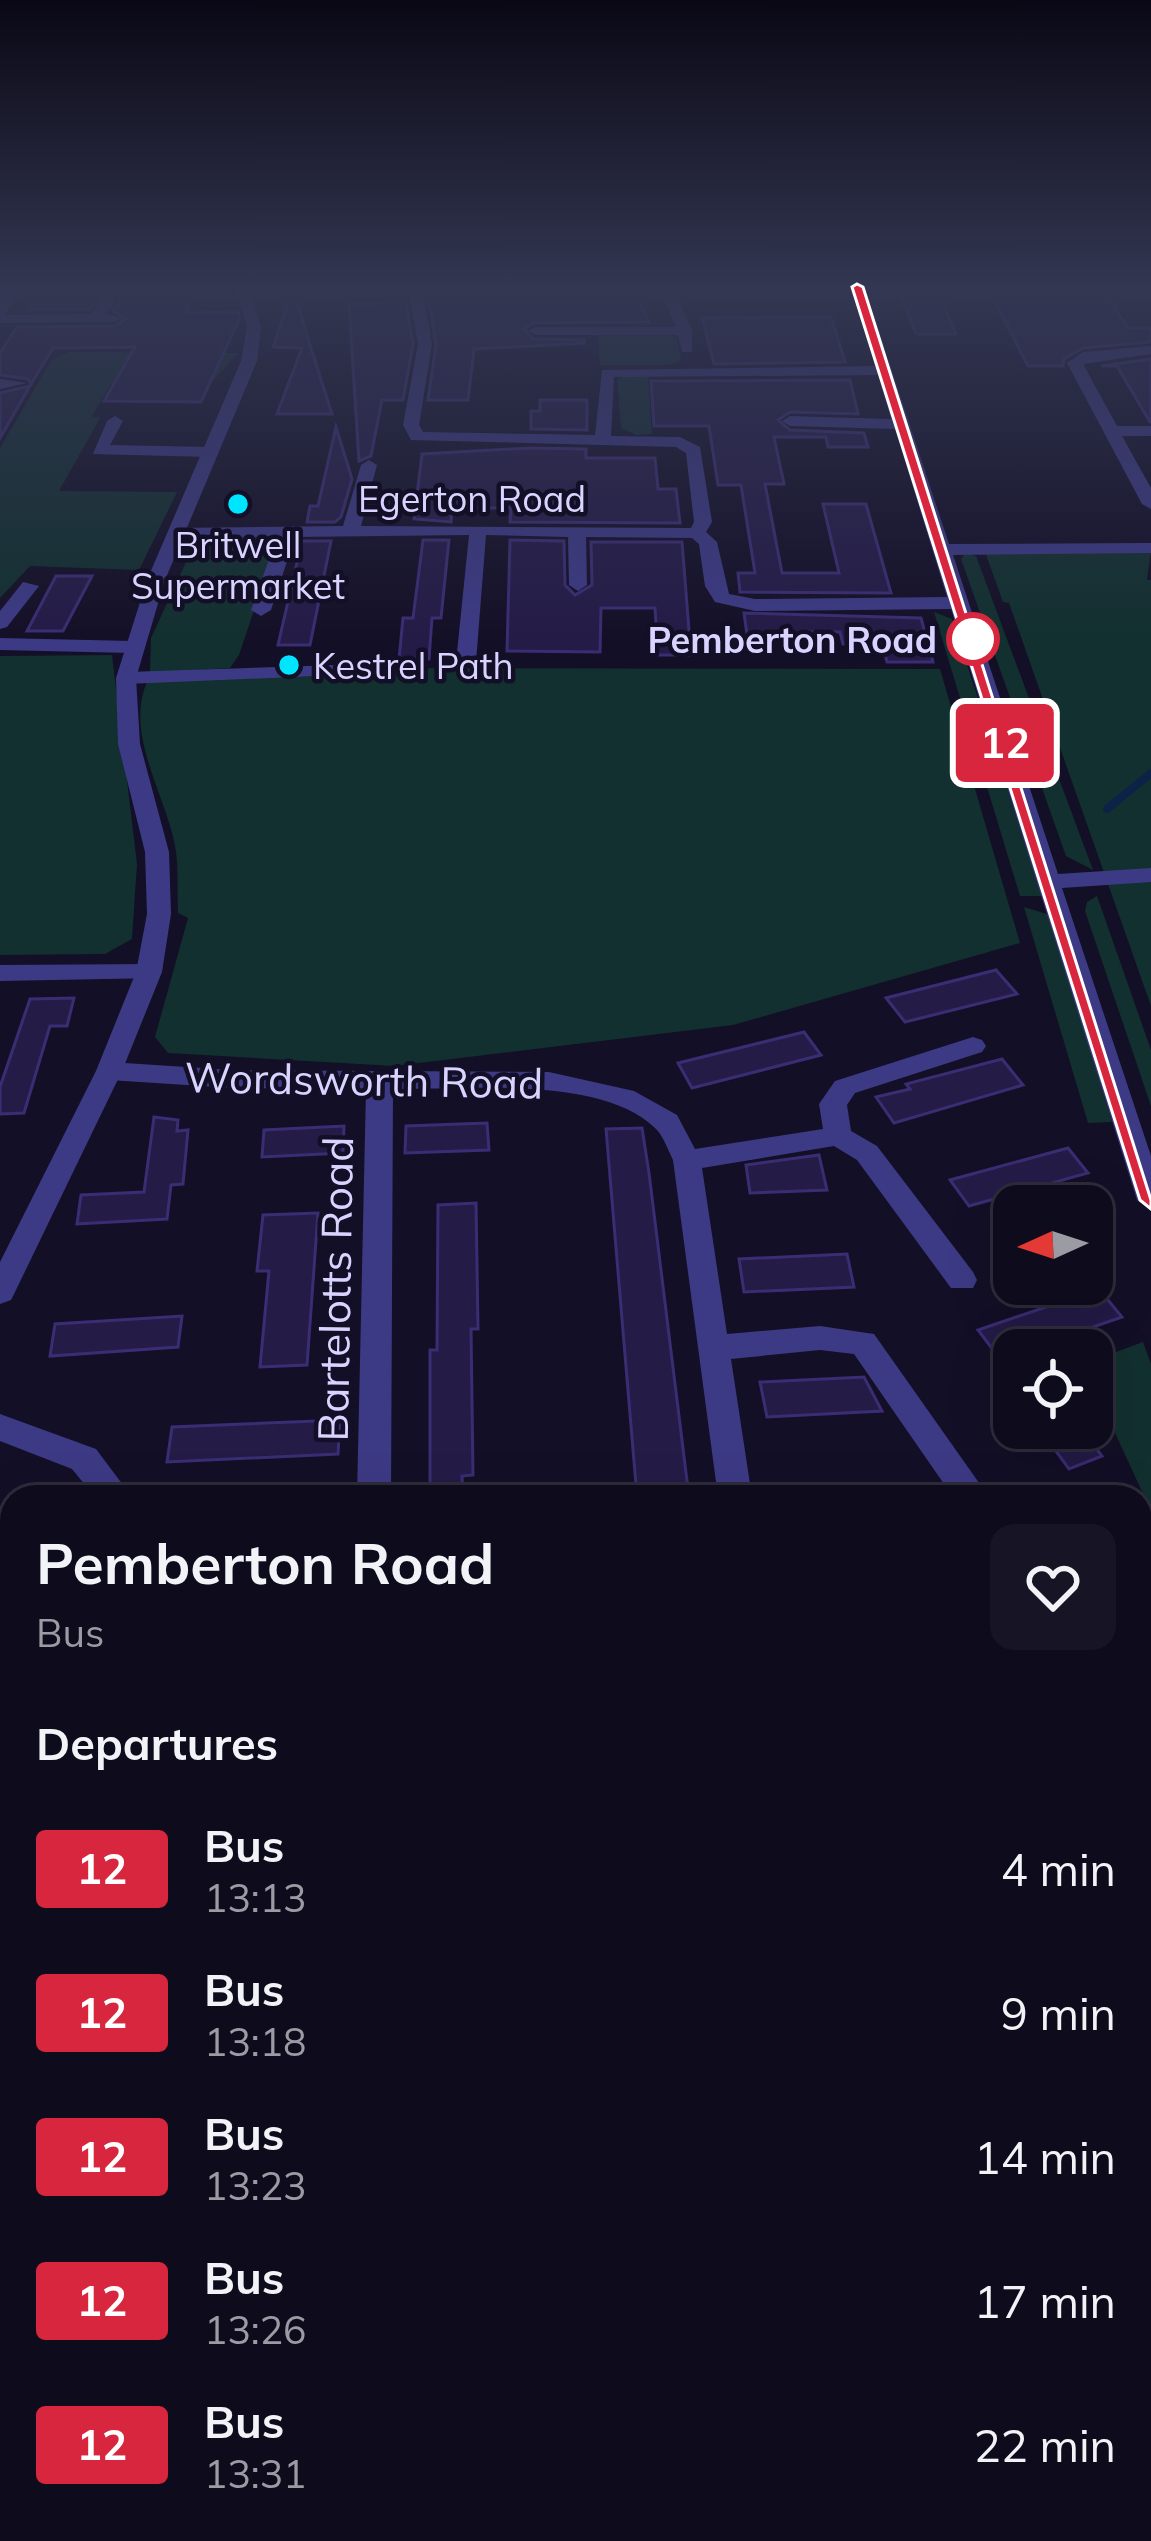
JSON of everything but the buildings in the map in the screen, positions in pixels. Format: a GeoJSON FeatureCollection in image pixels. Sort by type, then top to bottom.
{"type":"FeatureCollection","features":[{"type":"Feature","properties":{"kind":"street"},"geometry":{"type":"LineString","coordinates":[[0,1292],[109,1071],[148,972],[159,914],[157,852],[129,744],[126,678],[132,647],[230,406]]}},
{"type":"Feature","properties":{"kind":"street"},"geometry":{"type":"LineString","coordinates":[[414,406],[411,425],[417,437],[662,440],[694,451],[703,521],[696,533],[708,542],[717,594],[739,603],[962,603]]}},
{"type":"Feature","properties":{"kind":"street"},"geometry":{"type":"LineString","coordinates":[[603,441],[605,406]]}},
{"type":"Feature","properties":{"kind":"street"},"geometry":{"type":"LineString","coordinates":[[894,406],[962,603],[1151,1200]]}},
{"type":"Feature","properties":{"kind":"street"},"geometry":{"type":"LineString","coordinates":[[1098,406],[1151,504]]}},
{"type":"Feature","properties":{"kind":"street"},"geometry":{"type":"LineString","coordinates":[[115,422],[99,450],[210,452]]}},
{"type":"Feature","properties":{"kind":"street"},"geometry":{"type":"LineString","coordinates":[[790,422],[899,424]]}},
{"type":"Feature","properties":{"kind":"street"},"geometry":{"type":"LineString","coordinates":[[1111,431],[1151,431]]}},
{"type":"Feature","properties":{"kind":"street"},"geometry":{"type":"LineString","coordinates":[[350,532],[369,465]]}},
{"type":"Feature","properties":{"kind":"street"},"geometry":{"type":"LineString","coordinates":[[466,662],[478,530]]}},
{"type":"Feature","properties":{"kind":"street"},"geometry":{"type":"LineString","coordinates":[[577,531],[578,585]]}},
{"type":"Feature","properties":{"kind":"street","name":"Egerton Road"},"geometry":{"type":"LineString","coordinates":[[176,533],[696,533]]}},
{"type":"Feature","properties":{"kind":"street"},"geometry":{"type":"LineString","coordinates":[[261,610],[287,533]]}},
{"type":"Feature","properties":{"kind":"street"},"geometry":{"type":"LineString","coordinates":[[943,550],[1151,548]]}},
{"type":"Feature","properties":{"kind":"street"},"geometry":{"type":"LineString","coordinates":[[0,622],[30,586]]}},
{"type":"Feature","properties":{"kind":"street"},"geometry":{"type":"LineString","coordinates":[[0,644],[132,647]]}},
{"type":"Feature","properties":{"kind":"street"},"geometry":{"type":"LineString","coordinates":[[126,678],[335,671]]}},
{"type":"Feature","properties":{"kind":"street"},"geometry":{"type":"LineString","coordinates":[[1048,882],[1151,875]]}},
{"type":"Feature","properties":{"kind":"street"},"geometry":{"type":"LineString","coordinates":[[0,973],[148,972]]}},
{"type":"Feature","properties":{"kind":"street"},"geometry":{"type":"LineString","coordinates":[[838,1136],[833,1104],[845,1087],[973,1046]]}},
{"type":"Feature","properties":{"kind":"street","name":"Wordsworth Road"},"geometry":{"type":"LineString","coordinates":[[109,1071],[380,1081],[549,1081],[624,1098],[667,1122],[688,1160],[733,1485]]}},
{"type":"Feature","properties":{"kind":"street","name":"Bartelotts Road"},"geometry":{"type":"LineString","coordinates":[[374,1485],[380,1081]]}},
{"type":"Feature","properties":{"kind":"street"},"geometry":{"type":"LineString","coordinates":[[688,1160],[838,1136],[867,1153],[962,1280]]}},
{"type":"Feature","properties":{"kind":"street"},"geometry":{"type":"LineString","coordinates":[[714,1348],[820,1338],[862,1343],[963,1485]]}},
{"type":"Feature","properties":{"kind":"street"},"geometry":{"type":"LineString","coordinates":[[0,1427],[84,1459],[106,1485]]}},
{"type":"Feature","properties":{"kind":"green space"},"geometry":{"type":"Polygon","coordinates":[[[25,406],[98,406],[92,416],[100,418],[59,491],[177,492],[139,570],[30,566],[0,598],[0,448],[25,406]]]}},
{"type":"Feature","properties":{"kind":"green space"},"geometry":{"type":"Polygon","coordinates":[[[619,406],[650,406],[652,434],[636,435],[621,428],[619,406]]]}},
{"type":"Feature","properties":{"kind":"green space"},"geometry":{"type":"Polygon","coordinates":[[[198,536],[279,536],[239,655],[230,668],[150,673],[151,638],[198,536]]]}},
{"type":"Feature","properties":{"kind":"green space"},"geometry":{"type":"Polygon","coordinates":[[[1151,551],[1147,580],[1151,580],[1151,1006],[1009,603],[1003,602],[985,552],[1151,551]]]}},
{"type":"Feature","properties":{"kind":"green space"},"geometry":{"type":"Polygon","coordinates":[[[965,553],[976,556],[1093,870],[1066,856],[961,559],[965,553]]]}},
{"type":"Feature","properties":{"kind":"green space"},"geometry":{"type":"Polygon","coordinates":[[[934,612],[952,619],[959,637],[946,639],[950,649],[962,649],[1042,896],[1020,896],[934,612]]]}},
{"type":"Feature","properties":{"kind":"green space"},"geometry":{"type":"Polygon","coordinates":[[[112,655],[137,864],[132,939],[105,954],[0,955],[0,656],[112,655]]]}},
{"type":"Feature","properties":{"kind":"green space"},"geometry":{"type":"Polygon","coordinates":[[[348,668],[940,669],[1020,943],[733,1025],[394,1066],[168,1053],[155,1037],[188,918],[178,913],[175,846],[143,742],[140,721],[148,680],[341,676],[348,668]]]}},
{"type":"Feature","properties":{"kind":"green space"},"geometry":{"type":"Polygon","coordinates":[[[1097,896],[1151,1050],[1151,1106],[1085,911],[1087,902],[1097,896]]]}},
{"type":"Feature","properties":{"kind":"green space"},"geometry":{"type":"Polygon","coordinates":[[[1024,907],[1050,915],[1112,1122],[1088,1123],[1024,907]]]}},
{"type":"Feature","properties":{"kind":"green space"},"geometry":{"type":"Polygon","coordinates":[[[1143,1342],[1151,1364],[1151,1485],[1139,1485],[1113,1429],[1113,1353],[1143,1342]]]}},
{"type":"Feature","properties":{"kind":"waterway"},"geometry":{"type":"LineString","coordinates":[[1107,809],[1151,773]]}},
{"type":"Feature","properties":{"kind":"bus line","name":"12"},"geometry":{"type":"LineString","coordinates":[[894,406],[962,603],[1151,1200]]}},
{"type":"Feature","properties":{"kind":"place","name":"Britwell Supermarket"},"geometry":{"type":"Point","coordinates":[238,504]}},
{"type":"Feature","properties":{"kind":"place","name":"Pemberton Road"},"geometry":{"type":"Point","coordinates":[973,639]}},
{"type":"Feature","properties":{"kind":"place","name":"Kestrel Path"},"geometry":{"type":"Point","coordinates":[289,665]}}]}
